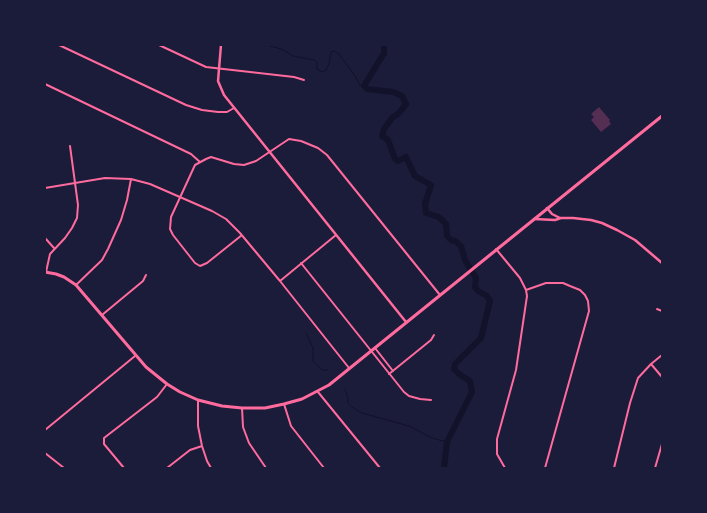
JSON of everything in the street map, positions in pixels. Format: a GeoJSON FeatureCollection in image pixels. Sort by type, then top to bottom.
{"type":"FeatureCollection","features":[{"type":"Feature","properties":{"kind":"main road"},"geometry":{"type":"LineString","coordinates":[[45,272],[64,277],[76,285],[135,356],[167,384],[180,392],[198,400],[222,406],[265,408],[284,404],[302,399],[329,385],[662,116]]}},
{"type":"Feature","properties":{"kind":"street"},"geometry":{"type":"LineString","coordinates":[[59,45],[186,105],[202,110],[218,112],[227,112],[234,108]]}},
{"type":"Feature","properties":{"kind":"street"},"geometry":{"type":"LineString","coordinates":[[159,45],[206,67],[294,77],[304,80]]}},
{"type":"Feature","properties":{"kind":"street"},"geometry":{"type":"LineString","coordinates":[[221,45],[218,69],[218,81],[221,90],[406,322]]}},
{"type":"Feature","properties":{"kind":"street"},"geometry":{"type":"LineString","coordinates":[[45,84],[191,154],[200,162]]}},
{"type":"Feature","properties":{"kind":"street"},"geometry":{"type":"LineString","coordinates":[[242,235],[207,263],[200,266],[195,263],[178,242],[170,229],[171,217],[195,165],[211,157],[234,164],[244,164],[256,161],[289,139],[310,143],[324,153],[440,295]]}},
{"type":"Feature","properties":{"kind":"street"},"geometry":{"type":"LineString","coordinates":[[45,272],[50,254],[65,238],[77,218],[78,206],[70,146]]}},
{"type":"Feature","properties":{"kind":"street"},"geometry":{"type":"LineString","coordinates":[[45,188],[105,178],[131,179],[150,184],[212,211],[226,219],[242,235],[280,280],[349,368]]}},
{"type":"Feature","properties":{"kind":"street"},"geometry":{"type":"LineString","coordinates":[[76,285],[102,260],[108,249],[127,200],[131,179]]}},
{"type":"Feature","properties":{"kind":"street"},"geometry":{"type":"LineString","coordinates":[[547,208],[552,214],[561,218]]}},
{"type":"Feature","properties":{"kind":"street"},"geometry":{"type":"LineString","coordinates":[[534,219],[555,220],[561,218],[574,218],[591,220],[617,230],[635,240],[662,263]]}},
{"type":"Feature","properties":{"kind":"street"},"geometry":{"type":"LineString","coordinates":[[280,280],[336,235]]}},
{"type":"Feature","properties":{"kind":"street"},"geometry":{"type":"LineString","coordinates":[[45,238],[54,248]]}},
{"type":"Feature","properties":{"kind":"street"},"geometry":{"type":"LineString","coordinates":[[496,249],[520,278],[526,290],[527,306],[516,370],[497,439],[497,454],[505,468]]}},
{"type":"Feature","properties":{"kind":"street"},"geometry":{"type":"LineString","coordinates":[[301,263],[404,392],[409,396],[431,400]]}},
{"type":"Feature","properties":{"kind":"street"},"geometry":{"type":"LineString","coordinates":[[102,315],[143,280],[146,275]]}},
{"type":"Feature","properties":{"kind":"street"},"geometry":{"type":"LineString","coordinates":[[526,290],[546,283],[563,283],[580,290],[588,301],[589,311],[546,468]]}},
{"type":"Feature","properties":{"kind":"street"},"geometry":{"type":"LineString","coordinates":[[657,309],[662,311]]}},
{"type":"Feature","properties":{"kind":"street"},"geometry":{"type":"LineString","coordinates":[[389,374],[431,340],[434,334]]}},
{"type":"Feature","properties":{"kind":"street"},"geometry":{"type":"LineString","coordinates":[[375,348],[393,371]]}},
{"type":"Feature","properties":{"kind":"street"},"geometry":{"type":"LineString","coordinates":[[614,468],[638,378],[662,355]]}},
{"type":"Feature","properties":{"kind":"street"},"geometry":{"type":"LineString","coordinates":[[45,430],[135,356]]}},
{"type":"Feature","properties":{"kind":"street"},"geometry":{"type":"LineString","coordinates":[[651,364],[662,377]]}},
{"type":"Feature","properties":{"kind":"street"},"geometry":{"type":"LineString","coordinates":[[124,468],[104,444],[104,438],[157,397],[167,384]]}},
{"type":"Feature","properties":{"kind":"street"},"geometry":{"type":"LineString","coordinates":[[318,392],[380,468]]}},
{"type":"Feature","properties":{"kind":"street"},"geometry":{"type":"LineString","coordinates":[[198,400],[198,426],[202,446],[211,468]]}},
{"type":"Feature","properties":{"kind":"street"},"geometry":{"type":"LineString","coordinates":[[284,404],[291,426],[324,468]]}},
{"type":"Feature","properties":{"kind":"street"},"geometry":{"type":"LineString","coordinates":[[242,408],[243,427],[249,443],[266,468]]}},
{"type":"Feature","properties":{"kind":"street"},"geometry":{"type":"LineString","coordinates":[[655,468],[662,444]]}},
{"type":"Feature","properties":{"kind":"street"},"geometry":{"type":"LineString","coordinates":[[167,468],[190,450],[202,446]]}},
{"type":"Feature","properties":{"kind":"street"},"geometry":{"type":"LineString","coordinates":[[45,453],[64,468]]}},
{"type":"Feature","properties":{"kind":"building"},"geometry":{"type":"Polygon","coordinates":[[[599,107],[610,120],[609,121],[611,124],[601,132],[591,120],[594,117],[591,114],[599,107]]]}},
{"type":"Feature","properties":{"kind":"waterway"},"geometry":{"type":"LineString","coordinates":[[267,45],[284,50],[293,56],[314,60],[317,62],[317,69],[322,72],[326,70],[329,64],[331,52],[334,51],[339,54],[361,86],[364,86]]}},
{"type":"Feature","properties":{"kind":"waterway"},"geometry":{"type":"LineString","coordinates":[[384,45],[384,53],[364,86],[367,89],[393,92],[402,96],[406,104],[399,113],[392,118],[384,129],[382,136],[388,140],[395,159],[398,161],[406,157],[415,176],[431,185],[425,204],[426,213],[439,217],[446,224],[447,236],[461,246],[465,260],[476,278],[475,287],[478,291],[487,296],[490,301],[481,338],[455,364],[454,369],[470,381],[472,392],[447,442],[444,468]]}},
{"type":"Feature","properties":{"kind":"waterway"},"geometry":{"type":"LineString","coordinates":[[306,333],[313,348],[313,361],[322,370],[328,370]]}},
{"type":"Feature","properties":{"kind":"waterway"},"geometry":{"type":"LineString","coordinates":[[345,389],[348,403],[362,413],[409,426],[432,438],[447,442]]}}]}
